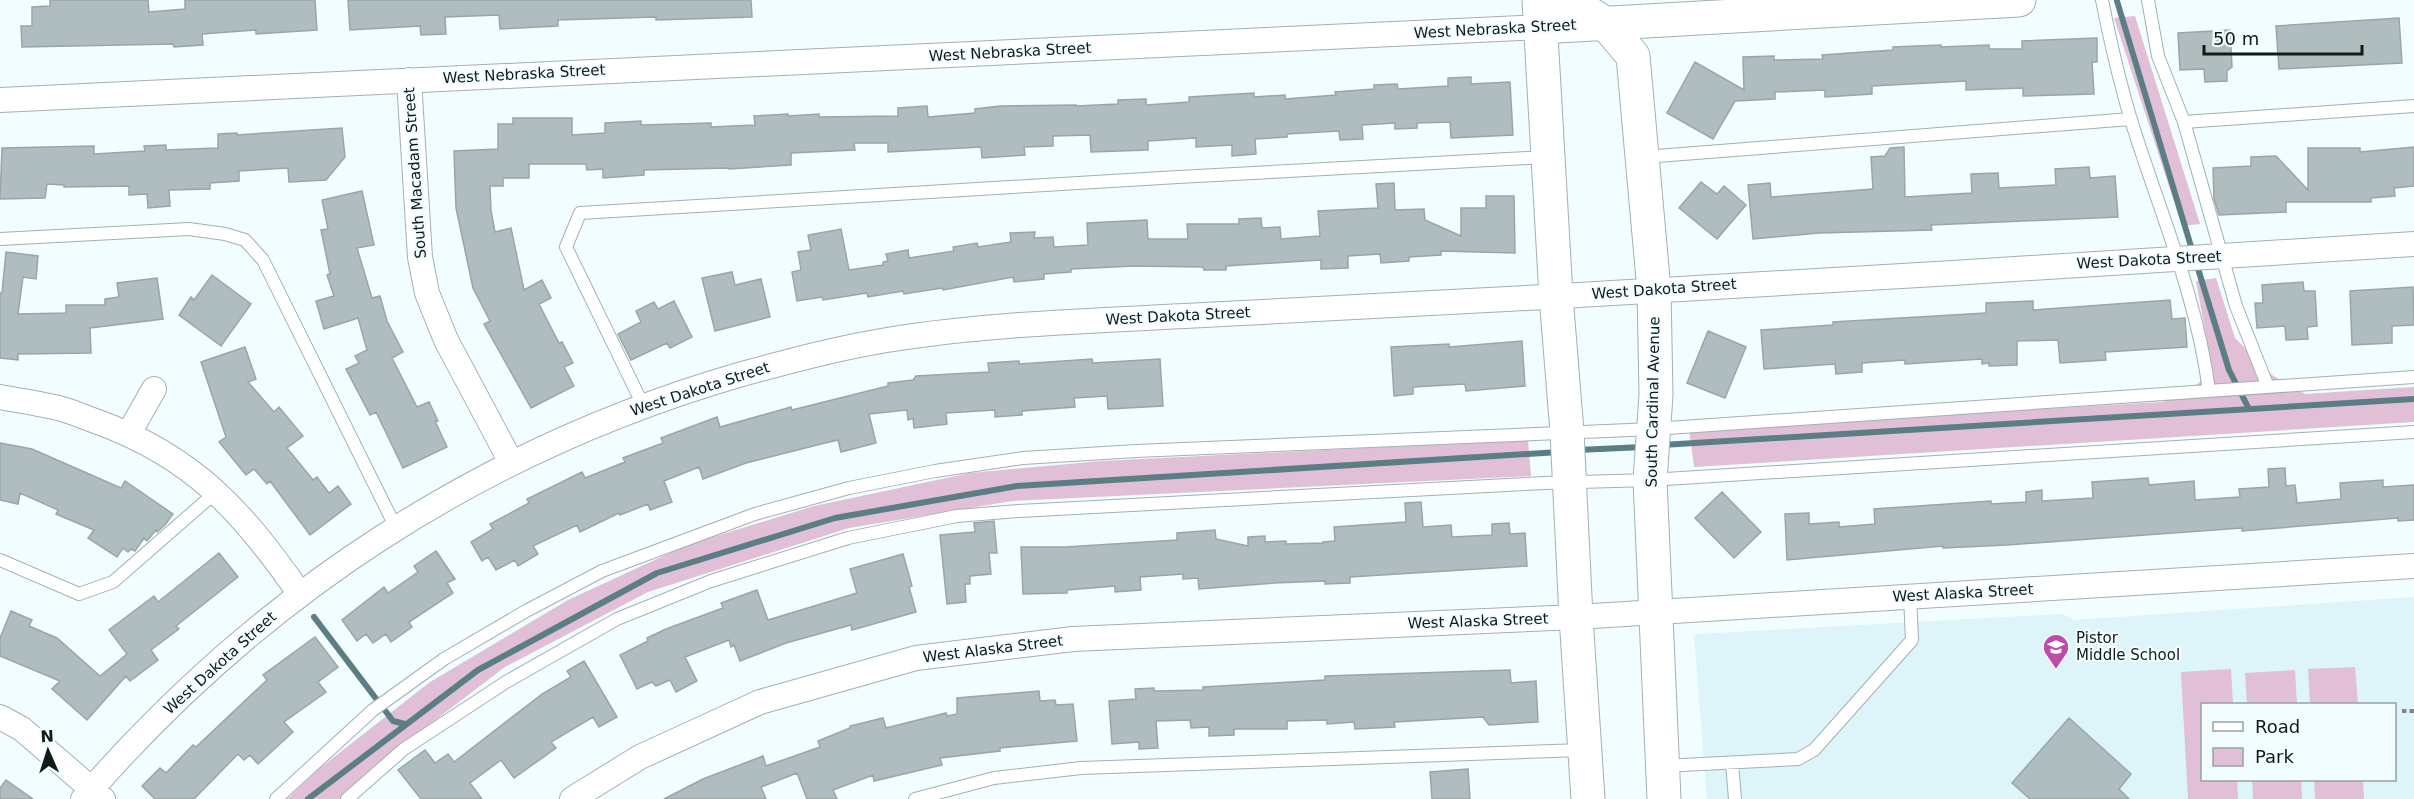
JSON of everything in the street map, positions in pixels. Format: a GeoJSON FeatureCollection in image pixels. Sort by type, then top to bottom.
{"type":"FeatureCollection","features":[{"type":"Feature","properties":{"kind":"main road","name":"South Cardinal Avenue"},"geometry":{"type":"LineString","coordinates":[[1568,0],[1606,24],[1633,56],[1654,290],[1656,395],[1650,480],[1664,799]]}},
{"type":"Feature","properties":{"kind":"main road","name":"West Nebraska Street"},"geometry":{"type":"LineString","coordinates":[[1539,14],[1606,24],[1908,4],[2019,0]]}},
{"type":"Feature","properties":{"kind":"main road"},"geometry":{"type":"LineString","coordinates":[[1539,14],[1556,296],[1567,432],[1588,799]]}},
{"type":"Feature","properties":{"kind":"street","name":"West Nebraska Street"},"geometry":{"type":"LineString","coordinates":[[0,100],[409,80],[1539,14]]}},
{"type":"Feature","properties":{"kind":"street","name":"South Macadam Street"},"geometry":{"type":"LineString","coordinates":[[409,80],[420,257],[427,293],[446,340],[511,462]]}},
{"type":"Feature","properties":{"kind":"street","name":"West Dakota Street"},"geometry":{"type":"LineString","coordinates":[[92,796],[149,727],[244,638],[300,594],[396,528],[474,481],[576,432],[643,405],[742,374],[828,352],[881,341],[991,326],[1556,296],[2414,244]]}},
{"type":"Feature","properties":{"kind":"street"},"geometry":{"type":"LineString","coordinates":[[129,433],[154,389]]}},
{"type":"Feature","properties":{"kind":"street"},"geometry":{"type":"LineString","coordinates":[[0,397],[56,407],[129,433],[170,455],[216,492],[262,541],[300,594]]}},
{"type":"Feature","properties":{"kind":"street","name":"West Alaska Street"},"geometry":{"type":"LineString","coordinates":[[572,799],[640,757],[760,702],[916,658],[1073,639],[1576,617],[2414,566]]}},
{"type":"Feature","properties":{"kind":"street"},"geometry":{"type":"LineString","coordinates":[[0,717],[22,729],[92,796]]}},
{"type":"Feature","properties":{"kind":"lane"},"geometry":{"type":"LineString","coordinates":[[2103,0],[2111,43],[2131,119],[2179,258],[2204,353],[2209,391]]}},
{"type":"Feature","properties":{"kind":"lane"},"geometry":{"type":"LineString","coordinates":[[2148,0],[2158,56],[2184,122],[2236,306],[2268,387]]}},
{"type":"Feature","properties":{"kind":"lane"},"geometry":{"type":"LineString","coordinates":[[2184,122],[2414,106]]}},
{"type":"Feature","properties":{"kind":"lane"},"geometry":{"type":"LineString","coordinates":[[1643,157],[2131,119]]}},
{"type":"Feature","properties":{"kind":"lane"},"geometry":{"type":"LineString","coordinates":[[643,405],[566,247],[580,213],[1547,157]]}},
{"type":"Feature","properties":{"kind":"lane"},"geometry":{"type":"LineString","coordinates":[[0,239],[189,229],[225,234],[245,240],[263,260],[396,528]]}},
{"type":"Feature","properties":{"kind":"lane"},"geometry":{"type":"LineString","coordinates":[[276,799],[373,710],[444,658],[602,571],[755,514],[849,488],[935,471],[1023,458],[1653,429],[2414,377]]}},
{"type":"Feature","properties":{"kind":"lane"},"geometry":{"type":"LineString","coordinates":[[347,799],[404,749],[506,682],[617,619],[711,581],[848,538],[957,516],[1650,480],[2414,432]]}},
{"type":"Feature","properties":{"kind":"lane"},"geometry":{"type":"LineString","coordinates":[[0,560],[79,594],[113,582],[216,492]]}},
{"type":"Feature","properties":{"kind":"lane"},"geometry":{"type":"LineString","coordinates":[[1662,766],[1798,759],[1814,750],[1911,640],[1910,596]]}},
{"type":"Feature","properties":{"kind":"lane"},"geometry":{"type":"LineString","coordinates":[[915,799],[994,778],[1081,768],[1584,750]]}},
{"type":"Feature","properties":{"kind":"lane"},"geometry":{"type":"LineString","coordinates":[[1732,763],[1735,799]]}},
{"type":"Feature","properties":{"kind":"path"},"geometry":{"type":"LineString","coordinates":[[2402,711],[2414,711]]}},
{"type":"Feature","properties":{"kind":"shaded area","name":"Pistor Middle School"},"geometry":{"type":"Polygon","coordinates":[[[2414,597],[2414,799],[1707,799],[1694,636],[2063,614],[2074,620],[2414,597]]]}},
{"type":"Feature","properties":{"kind":"green space"},"geometry":{"type":"Polygon","coordinates":[[[2135,16],[2200,224],[2182,226],[2114,18],[2135,16]]]}},
{"type":"Feature","properties":{"kind":"green space"},"geometry":{"type":"Polygon","coordinates":[[[2216,278],[2235,338],[2272,375],[2305,394],[2414,387],[2414,422],[1694,467],[1689,429],[2163,402],[2199,383],[2211,363],[2196,281],[2216,278]]]}},
{"type":"Feature","properties":{"kind":"green space"},"geometry":{"type":"Polygon","coordinates":[[[1528,440],[1531,476],[1012,501],[849,528],[648,592],[505,667],[388,756],[342,799],[287,799],[320,768],[430,682],[568,600],[687,545],[814,506],[970,473],[1101,461],[1528,440]]]}},
{"type":"Feature","properties":{"kind":"green space"},"geometry":{"type":"Polygon","coordinates":[[[2355,667],[2358,703],[2310,703],[2308,669],[2355,667]]]}},
{"type":"Feature","properties":{"kind":"green space"},"geometry":{"type":"Polygon","coordinates":[[[2231,669],[2233,703],[2201,703],[2201,781],[2237,781],[2238,799],[2188,799],[2181,672],[2231,669]]]}},
{"type":"Feature","properties":{"kind":"green space"},"geometry":{"type":"Polygon","coordinates":[[[2295,670],[2297,703],[2247,703],[2245,673],[2295,670]]]}},
{"type":"Feature","properties":{"kind":"green space"},"geometry":{"type":"Polygon","coordinates":[[[2252,781],[2301,781],[2302,799],[2253,799],[2252,781]]]}},
{"type":"Feature","properties":{"kind":"green space"},"geometry":{"type":"Polygon","coordinates":[[[2314,781],[2363,781],[2364,799],[2315,799],[2314,781]]]}},
{"type":"Feature","properties":{"kind":"building"},"geometry":{"type":"Polygon","coordinates":[[[50,0],[148,0],[149,12],[185,9],[185,0],[315,0],[317,30],[256,34],[256,30],[202,34],[203,45],[174,47],[173,44],[22,47],[21,26],[32,26],[32,7],[50,6],[50,0]]]}},
{"type":"Feature","properties":{"kind":"building"},"geometry":{"type":"Polygon","coordinates":[[[348,0],[751,0],[752,17],[558,20],[558,26],[500,29],[499,15],[445,17],[446,34],[421,35],[420,26],[350,30],[348,0]]]}},
{"type":"Feature","properties":{"kind":"building"},"geometry":{"type":"Polygon","coordinates":[[[2399,18],[2402,63],[2279,69],[2276,26],[2399,18]]]}},
{"type":"Feature","properties":{"kind":"building"},"geometry":{"type":"Polygon","coordinates":[[[2230,30],[2232,67],[2227,71],[2227,81],[2205,82],[2204,69],[2180,70],[2178,33],[2230,30]]]}},
{"type":"Feature","properties":{"kind":"building"},"geometry":{"type":"Polygon","coordinates":[[[2097,38],[2097,62],[2092,62],[2094,94],[2023,96],[2023,88],[1966,90],[1966,81],[1872,86],[1872,94],[1825,97],[1825,90],[1775,92],[1775,99],[1735,101],[1713,139],[1667,113],[1695,62],[1744,90],[1743,57],[1774,56],[1774,60],[1823,59],[1822,55],[1893,50],[1893,47],[1941,45],[1941,47],[1989,45],[1989,49],[2022,49],[2022,41],[2097,38]]]}},
{"type":"Feature","properties":{"kind":"building"},"geometry":{"type":"Polygon","coordinates":[[[1471,77],[1471,84],[1510,82],[1513,135],[1451,138],[1450,122],[1417,123],[1417,128],[1395,129],[1395,123],[1362,125],[1363,139],[1340,140],[1339,131],[1287,134],[1287,137],[1255,139],[1256,154],[1232,156],[1232,145],[1196,147],[1196,138],[1148,141],[1148,150],[1091,152],[1090,135],[1053,136],[1053,146],[1024,147],[1025,155],[982,158],[981,147],[888,152],[888,143],[854,143],[855,150],[791,153],[791,165],[729,169],[644,170],[644,175],[603,178],[603,169],[587,170],[586,164],[529,164],[529,178],[503,178],[503,186],[490,186],[495,232],[511,228],[524,290],[542,280],[551,298],[539,304],[559,343],[562,342],[573,363],[564,367],[574,386],[531,408],[484,324],[490,321],[473,288],[456,208],[454,151],[498,149],[498,124],[513,124],[513,118],[572,118],[572,135],[605,133],[605,123],[641,121],[641,125],[711,123],[711,127],[755,125],[754,116],[819,114],[819,117],[898,116],[898,108],[927,106],[928,117],[975,113],[975,109],[1000,106],[1118,104],[1118,100],[1146,99],[1146,105],[1189,102],[1189,97],[1254,93],[1254,97],[1285,95],[1285,99],[1336,95],[1335,92],[1374,89],[1374,85],[1397,84],[1398,89],[1448,86],[1448,78],[1471,77]]]}},
{"type":"Feature","properties":{"kind":"building"},"geometry":{"type":"Polygon","coordinates":[[[342,128],[345,157],[326,180],[289,182],[288,168],[239,171],[239,181],[210,183],[210,189],[169,190],[170,206],[148,208],[147,194],[129,195],[129,186],[64,187],[64,185],[47,184],[45,198],[0,199],[2,148],[94,146],[94,154],[145,151],[144,146],[166,145],[166,150],[218,148],[218,134],[237,133],[237,135],[342,128]]]}},
{"type":"Feature","properties":{"kind":"building"},"geometry":{"type":"Polygon","coordinates":[[[1904,147],[1905,197],[1972,193],[1971,174],[1998,173],[1999,188],[2056,185],[2055,169],[2089,167],[2090,178],[2115,176],[2118,217],[1931,225],[1932,230],[1819,233],[1753,239],[1748,185],[1770,183],[1771,197],[1873,189],[1871,157],[1885,156],[1890,148],[1904,147]]]}},
{"type":"Feature","properties":{"kind":"building"},"geometry":{"type":"Polygon","coordinates":[[[2414,147],[2414,186],[2394,188],[2395,196],[2371,198],[2371,202],[2286,202],[2286,212],[2219,215],[2214,199],[2213,168],[2251,166],[2251,157],[2276,156],[2308,190],[2308,148],[2360,148],[2360,152],[2414,147]]]}},
{"type":"Feature","properties":{"kind":"building"},"geometry":{"type":"Polygon","coordinates":[[[1701,182],[1717,194],[1724,186],[1746,205],[1717,239],[1679,208],[1701,182]]]}},
{"type":"Feature","properties":{"kind":"building"},"geometry":{"type":"Polygon","coordinates":[[[1394,183],[1395,210],[1424,209],[1425,220],[1461,236],[1461,208],[1486,208],[1486,196],[1514,196],[1515,253],[1441,251],[1441,255],[1409,257],[1409,261],[1381,263],[1380,254],[1348,256],[1348,268],[1321,269],[1321,260],[1226,266],[1226,270],[1204,270],[1203,267],[1134,266],[1071,269],[1071,272],[1044,274],[1044,279],[1014,282],[1013,277],[943,290],[942,288],[904,294],[903,291],[868,297],[867,293],[823,300],[822,297],[797,301],[792,272],[801,270],[798,252],[811,250],[808,235],[841,229],[849,270],[883,265],[883,262],[888,261],[886,254],[908,250],[909,258],[954,251],[953,247],[977,243],[978,247],[1011,242],[1010,233],[1035,232],[1034,238],[1053,237],[1054,247],[1088,245],[1087,223],[1147,220],[1148,239],[1188,239],[1187,224],[1239,224],[1239,219],[1261,218],[1262,228],[1280,227],[1281,239],[1320,236],[1318,211],[1378,208],[1376,184],[1394,183]]]}},
{"type":"Feature","properties":{"kind":"building"},"geometry":{"type":"Polygon","coordinates":[[[362,191],[374,245],[357,248],[372,298],[380,296],[387,321],[403,352],[392,358],[417,407],[429,402],[447,447],[403,468],[376,412],[370,415],[346,369],[359,363],[355,356],[367,350],[358,318],[324,329],[316,301],[334,296],[327,275],[330,274],[321,230],[328,229],[322,200],[362,191]]]}},
{"type":"Feature","properties":{"kind":"building"},"geometry":{"type":"Polygon","coordinates":[[[6,252],[38,256],[36,279],[23,277],[18,314],[66,313],[66,305],[105,305],[105,299],[119,297],[117,283],[157,278],[163,319],[90,328],[91,353],[18,354],[18,360],[0,358],[0,293],[2,293],[6,252]]]}},
{"type":"Feature","properties":{"kind":"building"},"geometry":{"type":"Polygon","coordinates":[[[732,272],[735,285],[761,279],[770,317],[715,331],[702,278],[732,272]]]}},
{"type":"Feature","properties":{"kind":"building"},"geometry":{"type":"Polygon","coordinates":[[[212,275],[251,304],[221,346],[179,315],[191,297],[194,300],[212,275]]]}},
{"type":"Feature","properties":{"kind":"building"},"geometry":{"type":"Polygon","coordinates":[[[2303,282],[2304,291],[2315,291],[2317,326],[2307,327],[2308,339],[2286,340],[2285,326],[2257,328],[2255,303],[2263,303],[2262,285],[2303,282]]]}},
{"type":"Feature","properties":{"kind":"building"},"geometry":{"type":"Polygon","coordinates":[[[2413,287],[2414,325],[2392,326],[2392,343],[2352,345],[2350,291],[2413,287]]]}},
{"type":"Feature","properties":{"kind":"building"},"geometry":{"type":"Polygon","coordinates":[[[2170,300],[2172,319],[2185,318],[2187,347],[2105,352],[2106,360],[2060,363],[2058,340],[2017,341],[2017,365],[1989,366],[1989,363],[1982,364],[1982,359],[1905,364],[1905,360],[1862,363],[1862,372],[1836,374],[1835,364],[1764,369],[1761,330],[1833,325],[1833,322],[1986,313],[1986,303],[2033,301],[2033,310],[2170,300]]]}},
{"type":"Feature","properties":{"kind":"building"},"geometry":{"type":"Polygon","coordinates":[[[674,301],[692,337],[670,348],[667,343],[631,360],[618,334],[641,322],[636,311],[654,302],[658,309],[674,301]]]}},
{"type":"Feature","properties":{"kind":"building"},"geometry":{"type":"Polygon","coordinates":[[[1708,331],[1746,347],[1725,398],[1687,383],[1708,331]]]}},
{"type":"Feature","properties":{"kind":"building"},"geometry":{"type":"Polygon","coordinates":[[[1522,341],[1525,386],[1466,391],[1465,384],[1413,387],[1413,394],[1394,396],[1391,347],[1449,344],[1449,347],[1522,341]]]}},
{"type":"Feature","properties":{"kind":"building"},"geometry":{"type":"Polygon","coordinates":[[[245,347],[256,379],[248,382],[274,412],[279,407],[303,436],[287,448],[313,480],[317,477],[329,493],[338,486],[351,504],[310,535],[270,481],[267,484],[254,469],[246,475],[219,442],[226,437],[201,362],[245,347]]]}},
{"type":"Feature","properties":{"kind":"building"},"geometry":{"type":"Polygon","coordinates":[[[1092,359],[1093,363],[1160,359],[1163,406],[1108,409],[1107,396],[1074,398],[1075,407],[1022,411],[1022,415],[995,417],[995,410],[946,413],[947,424],[914,428],[913,418],[908,420],[907,410],[869,414],[876,443],[841,452],[838,440],[746,463],[703,479],[699,467],[664,481],[672,502],[650,510],[648,504],[620,515],[619,513],[580,532],[577,525],[533,546],[538,554],[518,566],[515,560],[496,570],[488,557],[482,561],[471,542],[493,529],[490,524],[529,503],[527,499],[582,472],[585,478],[625,462],[623,458],[663,443],[661,438],[717,417],[720,427],[791,407],[792,410],[888,386],[888,383],[913,380],[916,376],[989,372],[988,363],[1019,361],[1019,364],[1092,359]]]}},
{"type":"Feature","properties":{"kind":"building"},"geometry":{"type":"Polygon","coordinates":[[[0,443],[32,449],[121,488],[125,481],[173,514],[165,525],[157,532],[156,530],[147,541],[144,538],[135,551],[131,549],[128,552],[123,548],[117,557],[88,538],[94,530],[56,514],[58,510],[20,493],[18,504],[0,500],[0,443]]]}},
{"type":"Feature","properties":{"kind":"building"},"geometry":{"type":"Polygon","coordinates":[[[2285,468],[2286,486],[2295,485],[2297,503],[2341,499],[2340,483],[2383,480],[2383,487],[2414,485],[2414,520],[2398,521],[2398,518],[2242,531],[2242,528],[2007,545],[1943,548],[1943,546],[1787,560],[1785,514],[1809,513],[1809,524],[1839,522],[1839,527],[1875,524],[1874,509],[1991,501],[1991,504],[2026,502],[2026,492],[2042,490],[2042,501],[2093,498],[2092,482],[2148,478],[2149,485],[2194,481],[2195,500],[2240,497],[2239,489],[2269,487],[2268,469],[2285,468]]]}},
{"type":"Feature","properties":{"kind":"building"},"geometry":{"type":"Polygon","coordinates":[[[1722,492],[1761,532],[1734,558],[1695,518],[1722,492]]]}},
{"type":"Feature","properties":{"kind":"building"},"geometry":{"type":"Polygon","coordinates":[[[1421,502],[1423,527],[1451,525],[1452,537],[1492,535],[1492,524],[1509,523],[1510,534],[1525,533],[1527,566],[1350,577],[1350,583],[1325,584],[1325,581],[1274,583],[1199,589],[1198,578],[1183,579],[1183,574],[1140,577],[1141,590],[1115,592],[1115,586],[1067,590],[1067,593],[1023,594],[1021,547],[1065,547],[1177,540],[1177,533],[1215,530],[1216,539],[1248,546],[1248,537],[1265,536],[1265,542],[1323,543],[1335,541],[1334,527],[1406,522],[1405,503],[1421,502]]]}},
{"type":"Feature","properties":{"kind":"building"},"geometry":{"type":"Polygon","coordinates":[[[994,521],[997,553],[989,553],[991,574],[970,576],[970,584],[965,584],[966,602],[947,604],[940,535],[975,532],[974,523],[994,521]]]}},
{"type":"Feature","properties":{"kind":"building"},"geometry":{"type":"Polygon","coordinates":[[[436,551],[455,579],[447,583],[453,593],[409,622],[412,627],[391,642],[386,634],[373,643],[366,634],[357,641],[342,620],[384,587],[388,593],[418,572],[414,566],[436,551]]]}},
{"type":"Feature","properties":{"kind":"building"},"geometry":{"type":"Polygon","coordinates":[[[219,553],[238,577],[176,626],[179,629],[151,650],[158,660],[130,681],[126,676],[87,720],[52,689],[60,681],[0,656],[0,638],[11,611],[32,620],[29,626],[57,638],[100,676],[127,654],[109,630],[154,596],[158,602],[219,553]]]}},
{"type":"Feature","properties":{"kind":"building"},"geometry":{"type":"Polygon","coordinates":[[[903,554],[916,612],[852,630],[851,625],[786,643],[740,661],[734,645],[731,647],[729,640],[685,657],[697,681],[676,692],[670,680],[656,686],[652,682],[637,689],[620,655],[648,641],[647,638],[723,608],[721,603],[757,590],[768,620],[857,593],[850,569],[903,554]]]}},
{"type":"Feature","properties":{"kind":"building"},"geometry":{"type":"Polygon","coordinates":[[[315,637],[338,667],[318,682],[326,692],[284,722],[293,732],[258,764],[250,755],[244,760],[238,754],[194,799],[155,799],[142,786],[160,768],[166,773],[193,745],[196,747],[267,680],[263,675],[315,637]]]}},
{"type":"Feature","properties":{"kind":"building"},"geometry":{"type":"Polygon","coordinates":[[[584,661],[617,717],[599,727],[593,717],[551,742],[556,748],[514,778],[501,760],[470,783],[482,799],[421,799],[398,770],[425,750],[435,763],[448,754],[454,762],[542,694],[571,677],[567,671],[584,661]]]}},
{"type":"Feature","properties":{"kind":"building"},"geometry":{"type":"Polygon","coordinates":[[[1510,670],[1511,683],[1536,681],[1538,722],[1489,725],[1483,717],[1394,722],[1395,727],[1355,729],[1354,722],[1327,724],[1327,720],[1287,721],[1287,729],[1234,729],[1234,735],[1209,736],[1209,727],[1191,728],[1190,720],[1156,721],[1158,748],[1139,749],[1139,742],[1112,744],[1109,701],[1136,699],[1135,689],[1203,690],[1203,687],[1325,680],[1325,676],[1510,670]]]}},
{"type":"Feature","properties":{"kind":"building"},"geometry":{"type":"Polygon","coordinates":[[[1039,691],[1040,701],[1055,700],[1056,705],[1073,704],[1077,741],[1000,748],[1000,751],[940,758],[942,765],[874,781],[873,775],[833,790],[837,799],[807,799],[797,773],[761,787],[766,799],[664,799],[703,779],[763,756],[766,766],[820,747],[818,741],[850,728],[850,726],[883,718],[886,728],[946,713],[947,716],[957,714],[957,698],[1039,691]]]}},
{"type":"Feature","properties":{"kind":"building"},"geometry":{"type":"Polygon","coordinates":[[[2069,718],[2131,774],[2119,789],[2129,799],[2030,799],[2012,783],[2069,718]]]}},
{"type":"Feature","properties":{"kind":"building"},"geometry":{"type":"Polygon","coordinates":[[[1468,769],[1470,799],[1432,799],[1430,772],[1468,769]]]}},
{"type":"Feature","properties":{"kind":"building"},"geometry":{"type":"Polygon","coordinates":[[[6,780],[33,799],[0,799],[0,788],[6,780]]]}},
{"type":"Feature","properties":{"kind":"waterway"},"geometry":{"type":"LineString","coordinates":[[2117,1],[2193,253]]}},
{"type":"Feature","properties":{"kind":"waterway"},"geometry":{"type":"LineString","coordinates":[[2196,262],[2229,370],[2249,409]]}},
{"type":"Feature","properties":{"kind":"waterway"},"geometry":{"type":"LineString","coordinates":[[1662,445],[2414,399]]}},
{"type":"Feature","properties":{"kind":"waterway"},"geometry":{"type":"LineString","coordinates":[[1578,450],[1643,447]]}},
{"type":"Feature","properties":{"kind":"waterway"},"geometry":{"type":"LineString","coordinates":[[308,799],[478,670],[657,573],[835,518],[1017,486],[1559,452]]}},
{"type":"Feature","properties":{"kind":"waterway"},"geometry":{"type":"LineString","coordinates":[[314,617],[393,721],[405,724]]}},
{"type":"Feature","properties":{"kind":"place","name":"Pistor Middle School"},"geometry":{"type":"Point","coordinates":[2056,670]}}]}
